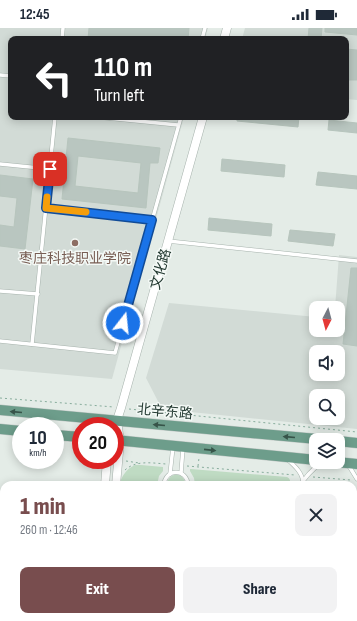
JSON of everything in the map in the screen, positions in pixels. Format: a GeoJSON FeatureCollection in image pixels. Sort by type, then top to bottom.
{"type":"FeatureCollection","features":[{"type":"Feature","properties":{"kind":"main road","name":"北辛东路"},"geometry":{"type":"LineString","coordinates":[[0,410],[72,419]]}},
{"type":"Feature","properties":{"kind":"main road","name":"北辛东路"},"geometry":{"type":"LineString","coordinates":[[124,425],[309,439]]}},
{"type":"Feature","properties":{"kind":"main road"},"geometry":{"type":"LineString","coordinates":[[0,429],[12,430]]}},
{"type":"Feature","properties":{"kind":"main road"},"geometry":{"type":"LineString","coordinates":[[124,441],[309,459]]}},
{"type":"Feature","properties":{"kind":"main road"},"geometry":{"type":"LineString","coordinates":[[345,442],[357,443]]}},
{"type":"Feature","properties":{"kind":"main road"},"geometry":{"type":"LineString","coordinates":[[345,462],[357,464]]}},
{"type":"Feature","properties":{"kind":"street","name":"文化路"},"geometry":{"type":"LineString","coordinates":[[118,417],[201,120]]}},
{"type":"Feature","properties":{"kind":"street"},"geometry":{"type":"LineString","coordinates":[[105,481],[106,469]]}},
{"type":"Feature","properties":{"kind":"street","name":"文化路"},"geometry":{"type":"LineString","coordinates":[[116,481],[117,469]]}},
{"type":"Feature","properties":{"kind":"lane"},"geometry":{"type":"LineString","coordinates":[[32,344],[55,120]]}},
{"type":"Feature","properties":{"kind":"lane"},"geometry":{"type":"LineString","coordinates":[[128,120],[178,125]]}},
{"type":"Feature","properties":{"kind":"lane"},"geometry":{"type":"LineString","coordinates":[[0,341],[115,352],[180,120]]}},
{"type":"Feature","properties":{"kind":"lane"},"geometry":{"type":"LineString","coordinates":[[0,164],[50,169]]}},
{"type":"Feature","properties":{"kind":"lane"},"geometry":{"type":"LineString","coordinates":[[46,208],[152,220]]}},
{"type":"Feature","properties":{"kind":"lane"},"geometry":{"type":"LineString","coordinates":[[168,241],[357,261]]}},
{"type":"Feature","properties":{"kind":"lane"},"geometry":{"type":"LineString","coordinates":[[0,291],[38,294]]}},
{"type":"Feature","properties":{"kind":"lane"},"geometry":{"type":"LineString","coordinates":[[165,481],[170,474],[173,446]]}},
{"type":"Feature","properties":{"kind":"lane"},"geometry":{"type":"LineString","coordinates":[[184,447],[182,473],[187,481]]}},
{"type":"Feature","properties":{"kind":"lane"},"geometry":{"type":"LineString","coordinates":[[285,457],[296,467],[302,481]]}},
{"type":"Feature","properties":{"kind":"lane"},"geometry":{"type":"LineString","coordinates":[[345,464],[351,468],[357,480]]}},
{"type":"Feature","properties":{"kind":"lane"},"geometry":{"type":"LineString","coordinates":[[304,481],[306,476],[313,469]]}},
{"type":"Feature","properties":{"kind":"lane"},"geometry":{"type":"LineString","coordinates":[[170,474],[178,472],[182,473]]}},
{"type":"Feature","properties":{"kind":"path"},"geometry":{"type":"LineString","coordinates":[[0,398],[121,408],[357,432]]}},
{"type":"Feature","properties":{"kind":"path"},"geometry":{"type":"LineString","coordinates":[[124,461],[171,464]]}},
{"type":"Feature","properties":{"kind":"path"},"geometry":{"type":"LineString","coordinates":[[124,472],[129,467],[141,463]]}},
{"type":"Feature","properties":{"kind":"path"},"geometry":{"type":"LineString","coordinates":[[182,465],[301,476]]}},
{"type":"Feature","properties":{"kind":"path"},"geometry":{"type":"LineString","coordinates":[[306,476],[357,480]]}},
{"type":"Feature","properties":{"kind":"shaded area","name":"枣庄科技职业学院"},"geometry":{"type":"Polygon","coordinates":[[[0,28],[208,28],[206,36],[8,36],[8,120],[183,120],[112,379],[0,369],[0,28]]]}},
{"type":"Feature","properties":{"kind":"shaded area"},"geometry":{"type":"Polygon","coordinates":[[[245,28],[357,28],[357,100],[349,99],[349,36],[243,36],[245,28]]]}},
{"type":"Feature","properties":{"kind":"shaded area"},"geometry":{"type":"Polygon","coordinates":[[[339,255],[357,257],[357,429],[318,425],[345,425],[345,389],[309,389],[309,424],[162,409],[146,378],[169,303],[309,316],[309,337],[345,337],[345,301],[336,301],[339,255]]]}},
{"type":"Feature","properties":{"kind":"green space"},"geometry":{"type":"Polygon","coordinates":[[[135,465],[141,465],[163,467],[163,471],[159,476],[158,481],[121,481],[129,469],[135,465]]]}},
{"type":"Feature","properties":{"kind":"green space"},"geometry":{"type":"Polygon","coordinates":[[[190,469],[287,477],[290,481],[194,481],[190,469]]]}},
{"type":"Feature","properties":{"kind":"green space"},"geometry":{"type":"Polygon","coordinates":[[[174,475],[179,475],[184,481],[168,481],[174,475]]]}},
{"type":"Feature","properties":{"kind":"building"},"geometry":{"type":"Polygon","coordinates":[[[89,28],[189,28],[188,36],[88,36],[89,28]]]}},
{"type":"Feature","properties":{"kind":"building"},"geometry":{"type":"Polygon","coordinates":[[[309,28],[322,28],[321,36],[308,36],[309,28]]]}},
{"type":"Feature","properties":{"kind":"building"},"geometry":{"type":"Polygon","coordinates":[[[325,28],[357,28],[357,35],[325,32],[325,28]]]}},
{"type":"Feature","properties":{"kind":"building"},"geometry":{"type":"Polygon","coordinates":[[[349,49],[357,50],[357,80],[349,80],[349,49]]]}},
{"type":"Feature","properties":{"kind":"building"},"geometry":{"type":"Polygon","coordinates":[[[237,120],[299,120],[298,127],[237,120]]]}},
{"type":"Feature","properties":{"kind":"building"},"geometry":{"type":"Polygon","coordinates":[[[329,120],[357,123],[357,133],[328,130],[329,120]]]}},
{"type":"Feature","properties":{"kind":"building"},"geometry":{"type":"Polygon","coordinates":[[[68,138],[160,148],[158,163],[150,163],[146,208],[62,199],[68,138]],[[78,156],[75,186],[138,193],[141,163],[78,156]]]}},
{"type":"Feature","properties":{"kind":"building"},"geometry":{"type":"Polygon","coordinates":[[[222,159],[285,165],[284,177],[221,171],[222,159]]]}},
{"type":"Feature","properties":{"kind":"building"},"geometry":{"type":"Polygon","coordinates":[[[318,172],[357,176],[357,189],[316,185],[318,172]]]}},
{"type":"Feature","properties":{"kind":"building"},"geometry":{"type":"Polygon","coordinates":[[[0,175],[33,179],[25,249],[0,246],[0,225],[14,227],[17,198],[0,196],[0,175]]]}},
{"type":"Feature","properties":{"kind":"building"},"geometry":{"type":"Polygon","coordinates":[[[209,218],[272,224],[271,236],[208,230],[209,218]]]}},
{"type":"Feature","properties":{"kind":"building"},"geometry":{"type":"Polygon","coordinates":[[[290,230],[335,234],[333,246],[288,241],[290,230]]]}},
{"type":"Feature","properties":{"kind":"building"},"geometry":{"type":"Polygon","coordinates":[[[351,268],[357,268],[357,346],[343,344],[344,337],[345,337],[351,268]]]}},
{"type":"Feature","properties":{"kind":"slow traffic"},"geometry":{"type":"LineString","coordinates":[[47,197],[46,208],[86,212]]}},
{"type":"Feature","properties":{"kind":"place","name":"枣庄科技职业学院"},"geometry":{"type":"Point","coordinates":[75,243]}},
{"type":"Feature","properties":{"kind":"route"},"geometry":{"type":"LineString","coordinates":[[50,169],[46,208],[152,220],[123,323]]}}]}
